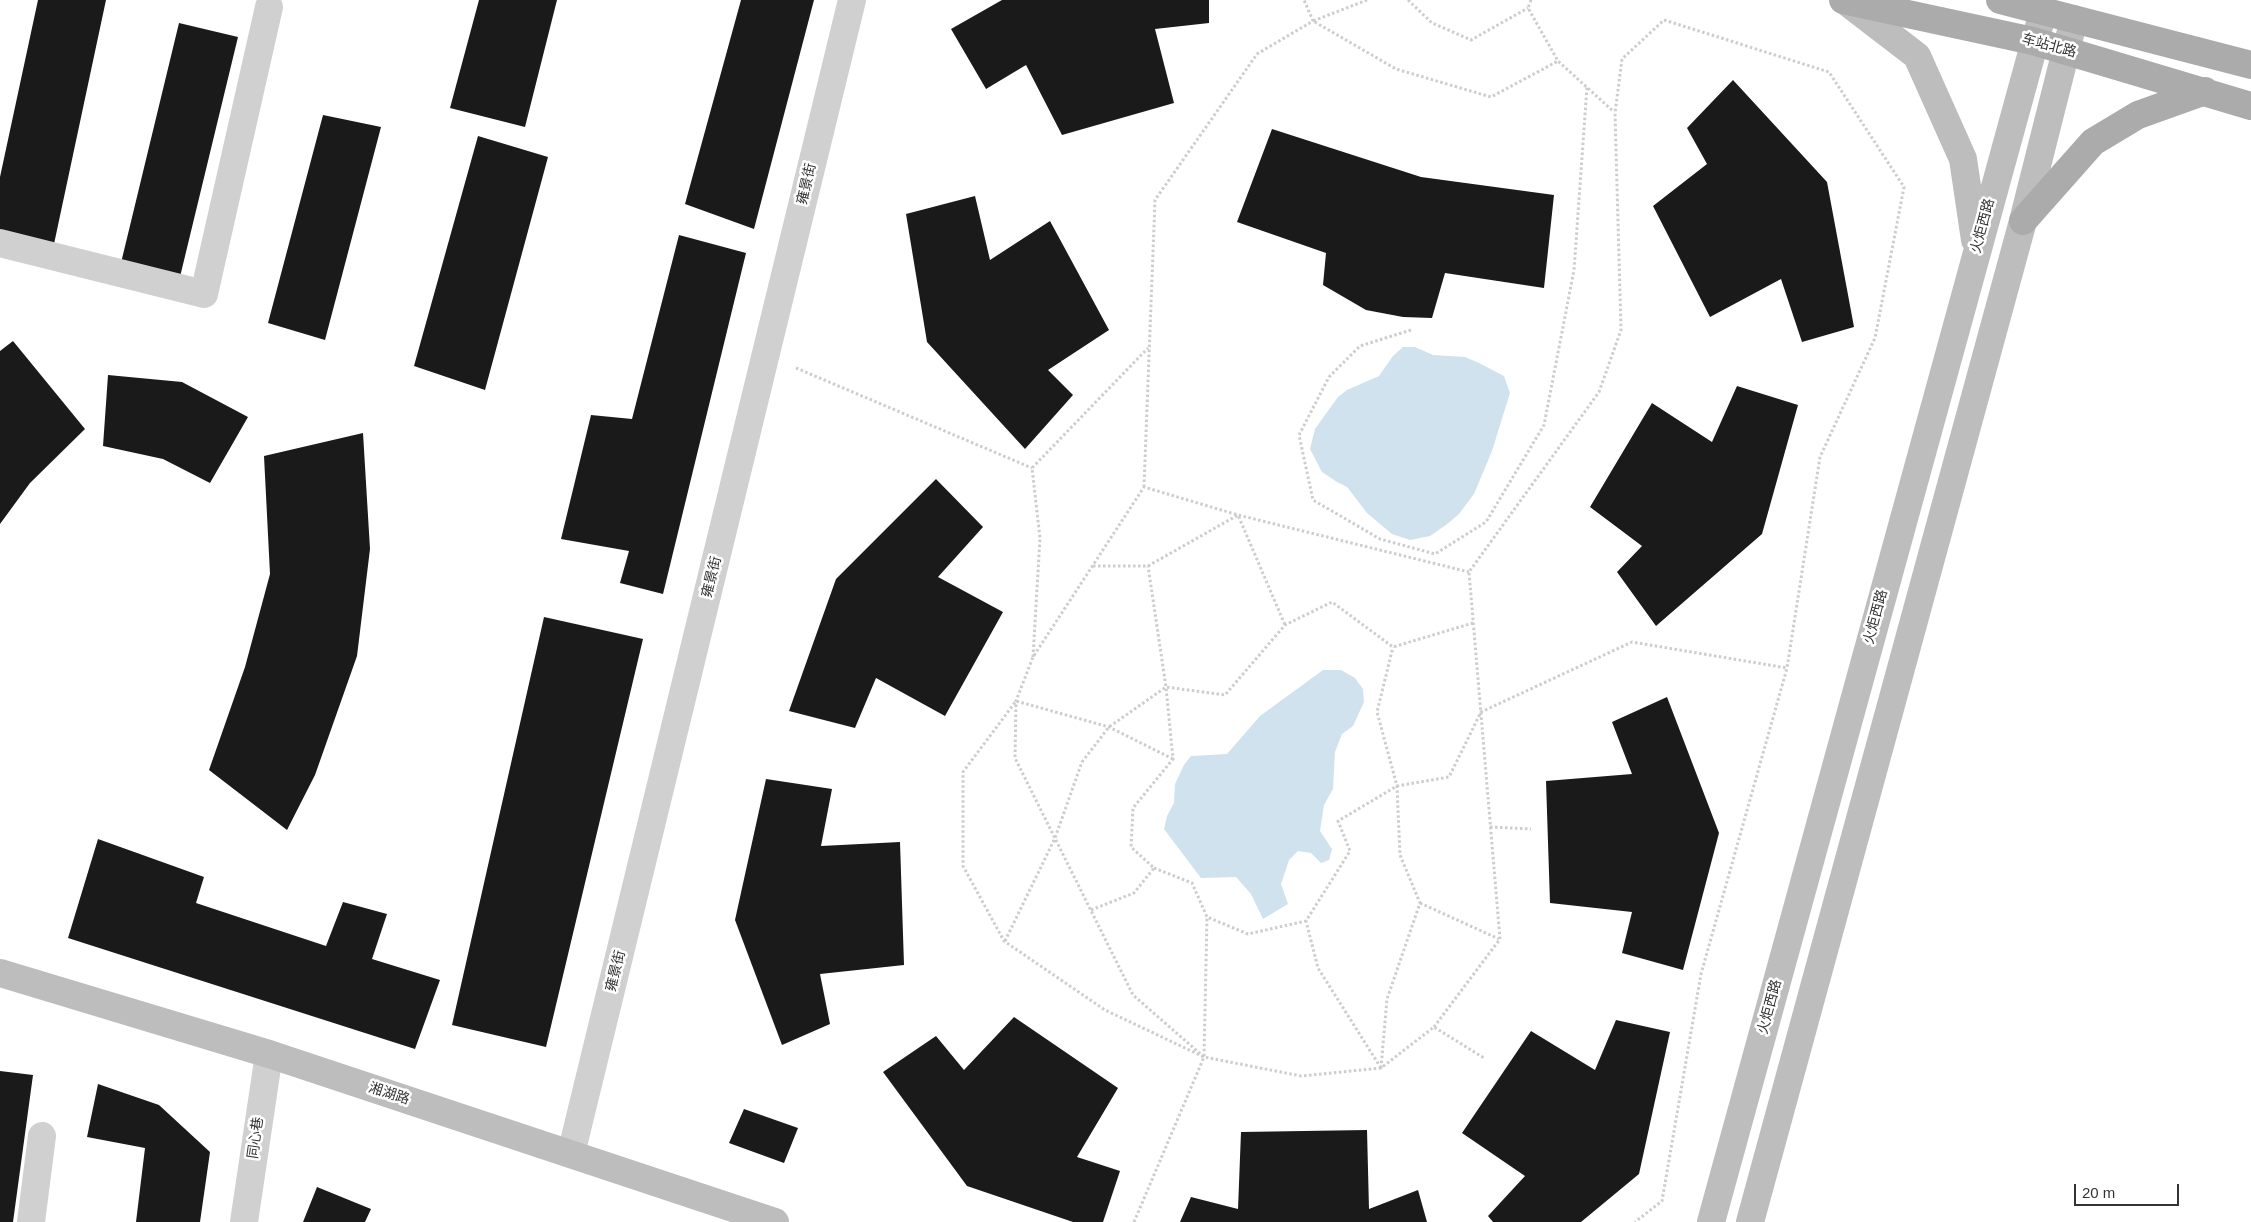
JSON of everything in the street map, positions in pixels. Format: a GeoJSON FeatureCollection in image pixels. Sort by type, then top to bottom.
{"type":"FeatureCollection","features":[{"type":"Feature","properties":{"kind":"main road","name":"车站北路"},"geometry":{"type":"LineString","coordinates":[[1844,0],[2034,41],[2251,106]]}},
{"type":"Feature","properties":{"kind":"main road"},"geometry":{"type":"LineString","coordinates":[[2000,0],[2251,66]]}},
{"type":"Feature","properties":{"kind":"main road"},"geometry":{"type":"LineString","coordinates":[[2023,221],[2093,142],[2138,115],[2205,91]]}},
{"type":"Feature","properties":{"kind":"street","name":"雍景街"},"geometry":{"type":"LineString","coordinates":[[571,1154],[852,0]]}},
{"type":"Feature","properties":{"kind":"street"},"geometry":{"type":"LineString","coordinates":[[1844,0],[1917,56],[1963,158],[1976,251]]}},
{"type":"Feature","properties":{"kind":"street"},"geometry":{"type":"LineString","coordinates":[[0,243],[204,294],[269,7]]}},
{"type":"Feature","properties":{"kind":"street","name":"火炬西路"},"geometry":{"type":"LineString","coordinates":[[1711,1222],[2043,12]]}},
{"type":"Feature","properties":{"kind":"street"},"geometry":{"type":"LineString","coordinates":[[1750,1222],[2023,221],[2074,19]]}},
{"type":"Feature","properties":{"kind":"street","name":"湘湖路"},"geometry":{"type":"LineString","coordinates":[[0,973],[269,1054],[775,1222]]}},
{"type":"Feature","properties":{"kind":"street","name":"同心巷"},"geometry":{"type":"LineString","coordinates":[[244,1222],[269,1054]]}},
{"type":"Feature","properties":{"kind":"street"},"geometry":{"type":"LineString","coordinates":[[31,1222],[42,1136]]}},
{"type":"Feature","properties":{"kind":"path"},"geometry":{"type":"LineString","coordinates":[[1304,0],[1313,22],[1396,70],[1491,97],[1558,61]]}},
{"type":"Feature","properties":{"kind":"path"},"geometry":{"type":"LineString","coordinates":[[1367,0],[1313,22],[1257,54],[1155,200],[1144,488],[1033,657],[1016,701],[963,772],[963,866],[1004,941],[1106,1010],[1204,1057],[1301,1076],[1381,1068],[1434,1027],[1500,939],[1469,572],[1599,392],[1621,330],[1615,113],[1622,59],[1664,20],[1829,72],[1904,187],[1876,338],[1820,457],[1787,668],[1701,974],[1662,1201],[1635,1222]]}},
{"type":"Feature","properties":{"kind":"path"},"geometry":{"type":"LineString","coordinates":[[1408,0],[1432,23],[1471,40],[1528,8],[1532,0]]}},
{"type":"Feature","properties":{"kind":"path"},"geometry":{"type":"LineString","coordinates":[[1528,8],[1558,61],[1615,113]]}},
{"type":"Feature","properties":{"kind":"path"},"geometry":{"type":"LineString","coordinates":[[1411,330],[1360,346],[1329,377],[1299,435],[1313,500],[1380,539],[1435,554],[1486,522],[1544,425],[1574,270],[1587,87]]}},
{"type":"Feature","properties":{"kind":"path"},"geometry":{"type":"LineString","coordinates":[[1032,468],[1149,347]]}},
{"type":"Feature","properties":{"kind":"path"},"geometry":{"type":"LineString","coordinates":[[766,355],[1032,468]]}},
{"type":"Feature","properties":{"kind":"path"},"geometry":{"type":"LineString","coordinates":[[1032,468],[1040,538],[1033,657]]}},
{"type":"Feature","properties":{"kind":"path"},"geometry":{"type":"LineString","coordinates":[[1144,488],[1238,515],[1469,572]]}},
{"type":"Feature","properties":{"kind":"path"},"geometry":{"type":"LineString","coordinates":[[1092,566],[1148,566],[1238,515]]}},
{"type":"Feature","properties":{"kind":"path"},"geometry":{"type":"LineString","coordinates":[[1238,515],[1285,625]]}},
{"type":"Feature","properties":{"kind":"path"},"geometry":{"type":"LineString","coordinates":[[1134,1222],[1204,1057],[1207,917],[1192,883],[1154,868],[1131,847],[1133,808],[1173,759],[1166,687],[1148,566]]}},
{"type":"Feature","properties":{"kind":"path"},"geometry":{"type":"LineString","coordinates":[[1004,941],[1055,838],[1082,762],[1109,727],[1166,687],[1225,696],[1285,625],[1332,602],[1393,647]]}},
{"type":"Feature","properties":{"kind":"path"},"geometry":{"type":"LineString","coordinates":[[1393,647],[1473,624]]}},
{"type":"Feature","properties":{"kind":"path"},"geometry":{"type":"LineString","coordinates":[[1207,917],[1248,934],[1306,921],[1350,851],[1338,821],[1397,786],[1449,777],[1481,712],[1632,642],[1787,668]]}},
{"type":"Feature","properties":{"kind":"path"},"geometry":{"type":"LineString","coordinates":[[1381,1068],[1388,999],[1420,903],[1400,855],[1397,786],[1376,712],[1393,647]]}},
{"type":"Feature","properties":{"kind":"path"},"geometry":{"type":"LineString","coordinates":[[1016,701],[1109,727],[1173,759]]}},
{"type":"Feature","properties":{"kind":"path"},"geometry":{"type":"LineString","coordinates":[[1016,701],[1015,758],[1133,995],[1204,1057]]}},
{"type":"Feature","properties":{"kind":"path"},"geometry":{"type":"LineString","coordinates":[[1490,827],[1531,829]]}},
{"type":"Feature","properties":{"kind":"path"},"geometry":{"type":"LineString","coordinates":[[1091,910],[1134,893],[1154,868]]}},
{"type":"Feature","properties":{"kind":"path"},"geometry":{"type":"LineString","coordinates":[[1420,903],[1500,939]]}},
{"type":"Feature","properties":{"kind":"path"},"geometry":{"type":"LineString","coordinates":[[1306,921],[1318,968],[1381,1068]]}},
{"type":"Feature","properties":{"kind":"path"},"geometry":{"type":"LineString","coordinates":[[1434,1027],[1484,1058]]}},
{"type":"Feature","properties":{"kind":"water"},"geometry":{"type":"Polygon","coordinates":[[[1403,347],[1415,347],[1433,355],[1465,357],[1479,363],[1504,376],[1510,393],[1492,451],[1474,494],[1459,514],[1446,525],[1430,536],[1410,540],[1392,534],[1367,513],[1347,487],[1322,472],[1310,449],[1315,429],[1338,397],[1347,390],[1379,376],[1393,356],[1403,347]]]}},
{"type":"Feature","properties":{"kind":"water"},"geometry":{"type":"Polygon","coordinates":[[[1323,670],[1341,670],[1355,678],[1363,689],[1364,702],[1353,726],[1342,734],[1335,752],[1333,789],[1324,805],[1320,831],[1332,849],[1329,860],[1321,863],[1311,853],[1298,851],[1289,860],[1281,884],[1288,904],[1263,919],[1251,894],[1236,877],[1201,878],[1164,829],[1167,816],[1174,803],[1175,784],[1184,765],[1191,756],[1227,754],[1260,716],[1323,670]]]}},
{"type":"Feature","properties":{"kind":"building"},"geometry":{"type":"Polygon","coordinates":[[[38,0],[106,0],[54,244],[0,232],[0,177],[38,0]]]}},
{"type":"Feature","properties":{"kind":"building"},"geometry":{"type":"Polygon","coordinates":[[[479,0],[557,0],[525,127],[450,108],[479,0]]]}},
{"type":"Feature","properties":{"kind":"building"},"geometry":{"type":"Polygon","coordinates":[[[741,0],[814,0],[754,229],[685,204],[741,0]]]}},
{"type":"Feature","properties":{"kind":"building"},"geometry":{"type":"Polygon","coordinates":[[[1002,0],[1209,0],[1209,23],[1155,29],[1174,103],[1062,135],[1026,65],[986,89],[951,29],[1002,0]]]}},
{"type":"Feature","properties":{"kind":"building"},"geometry":{"type":"Polygon","coordinates":[[[179,23],[238,37],[179,281],[120,267],[179,23]]]}},
{"type":"Feature","properties":{"kind":"building"},"geometry":{"type":"Polygon","coordinates":[[[1733,80],[1827,182],[1854,327],[1802,342],[1781,279],[1710,317],[1653,206],[1707,164],[1687,128],[1733,80]]]}},
{"type":"Feature","properties":{"kind":"building"},"geometry":{"type":"Polygon","coordinates":[[[323,115],[381,127],[325,340],[268,323],[323,115]]]}},
{"type":"Feature","properties":{"kind":"building"},"geometry":{"type":"Polygon","coordinates":[[[1272,129],[1421,177],[1554,195],[1544,288],[1445,273],[1432,318],[1403,317],[1366,310],[1323,285],[1326,253],[1237,222],[1272,129]]]}},
{"type":"Feature","properties":{"kind":"building"},"geometry":{"type":"Polygon","coordinates":[[[478,136],[548,157],[485,390],[414,366],[478,136]]]}},
{"type":"Feature","properties":{"kind":"building"},"geometry":{"type":"Polygon","coordinates":[[[975,196],[990,260],[1050,221],[1109,330],[1048,370],[1073,395],[1025,449],[927,342],[906,214],[975,196]]]}},
{"type":"Feature","properties":{"kind":"building"},"geometry":{"type":"Polygon","coordinates":[[[679,235],[746,253],[663,594],[620,583],[629,551],[561,539],[591,415],[632,419],[679,235]]]}},
{"type":"Feature","properties":{"kind":"building"},"geometry":{"type":"Polygon","coordinates":[[[13,341],[85,429],[30,483],[0,524],[0,351],[13,341]]]}},
{"type":"Feature","properties":{"kind":"building"},"geometry":{"type":"Polygon","coordinates":[[[108,375],[182,382],[248,417],[210,483],[163,459],[103,446],[108,375]]]}},
{"type":"Feature","properties":{"kind":"building"},"geometry":{"type":"Polygon","coordinates":[[[1737,386],[1798,405],[1762,534],[1656,626],[1617,572],[1642,546],[1590,507],[1652,403],[1712,442],[1737,386]]]}},
{"type":"Feature","properties":{"kind":"building"},"geometry":{"type":"Polygon","coordinates":[[[363,433],[370,549],[357,656],[315,775],[287,830],[209,770],[245,667],[270,574],[264,456],[363,433]]]}},
{"type":"Feature","properties":{"kind":"building"},"geometry":{"type":"Polygon","coordinates":[[[936,479],[983,527],[938,577],[1003,612],[945,716],[876,678],[855,728],[789,711],[836,579],[936,479]]]}},
{"type":"Feature","properties":{"kind":"building"},"geometry":{"type":"Polygon","coordinates":[[[544,617],[643,639],[546,1047],[452,1025],[544,617]]]}},
{"type":"Feature","properties":{"kind":"building"},"geometry":{"type":"Polygon","coordinates":[[[1667,697],[1719,833],[1683,970],[1622,953],[1632,912],[1550,903],[1546,781],[1632,774],[1612,722],[1667,697]]]}},
{"type":"Feature","properties":{"kind":"building"},"geometry":{"type":"Polygon","coordinates":[[[766,779],[832,789],[821,846],[900,842],[904,965],[820,974],[830,1024],[782,1045],[735,920],[766,779]]]}},
{"type":"Feature","properties":{"kind":"building"},"geometry":{"type":"Polygon","coordinates":[[[98,839],[204,877],[196,903],[326,946],[343,902],[387,914],[372,959],[440,980],[415,1049],[68,938],[98,839]]]}},
{"type":"Feature","properties":{"kind":"building"},"geometry":{"type":"Polygon","coordinates":[[[1014,1017],[1118,1088],[1077,1157],[1120,1171],[1103,1222],[1073,1222],[967,1186],[883,1072],[936,1036],[964,1070],[1014,1017]]]}},
{"type":"Feature","properties":{"kind":"building"},"geometry":{"type":"Polygon","coordinates":[[[1616,1020],[1670,1032],[1639,1174],[1581,1222],[1493,1222],[1488,1216],[1525,1176],[1462,1133],[1531,1031],[1595,1070],[1616,1020]]]}},
{"type":"Feature","properties":{"kind":"building"},"geometry":{"type":"Polygon","coordinates":[[[0,1071],[33,1075],[13,1222],[0,1222],[0,1071]]]}},
{"type":"Feature","properties":{"kind":"building"},"geometry":{"type":"Polygon","coordinates":[[[98,1084],[159,1105],[210,1152],[200,1222],[136,1222],[145,1148],[87,1137],[98,1084]]]}},
{"type":"Feature","properties":{"kind":"building"},"geometry":{"type":"Polygon","coordinates":[[[744,1109],[798,1128],[784,1163],[729,1143],[744,1109]]]}},
{"type":"Feature","properties":{"kind":"building"},"geometry":{"type":"Polygon","coordinates":[[[1367,1130],[1369,1209],[1418,1190],[1427,1222],[1180,1222],[1191,1197],[1238,1209],[1241,1132],[1367,1130]]]}},
{"type":"Feature","properties":{"kind":"building"},"geometry":{"type":"Polygon","coordinates":[[[317,1187],[371,1209],[365,1222],[303,1222],[317,1187]]]}}]}
